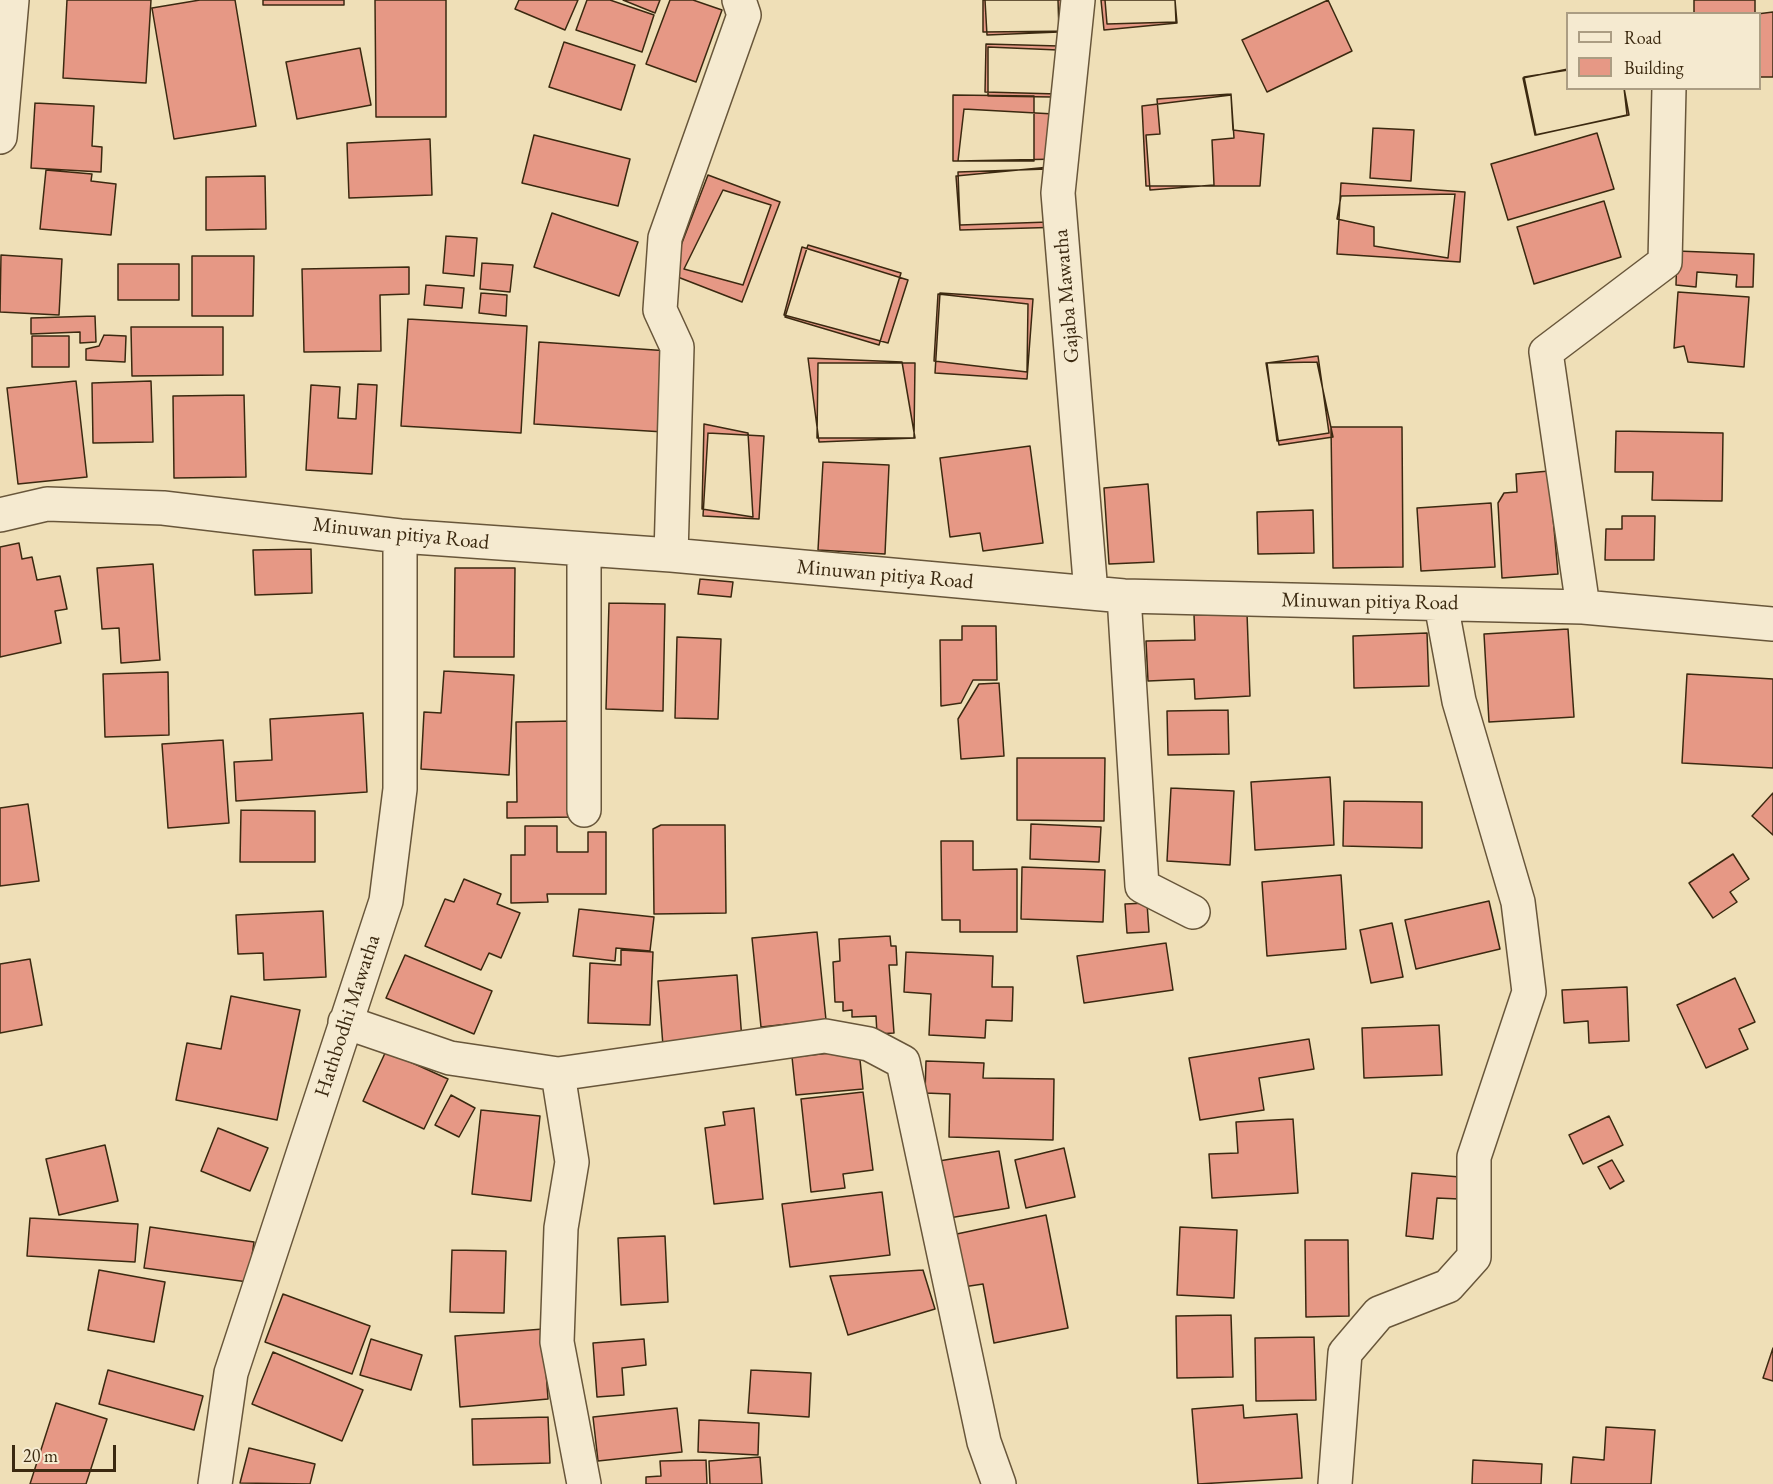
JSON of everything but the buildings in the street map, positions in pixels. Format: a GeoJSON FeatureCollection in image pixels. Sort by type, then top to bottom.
{"type":"FeatureCollection","features":[{"type":"Feature","properties":{"kind":"street"},"geometry":{"type":"LineString","coordinates":[[0,137],[12,0]]}},
{"type":"Feature","properties":{"kind":"street"},"geometry":{"type":"LineString","coordinates":[[671,555],[677,347],[660,310],[665,238],[744,15],[740,0]]}},
{"type":"Feature","properties":{"kind":"street","name":"Gajaba Mawatha"},"geometry":{"type":"LineString","coordinates":[[1078,0],[1058,193],[1091,593]]}},
{"type":"Feature","properties":{"kind":"street"},"geometry":{"type":"LineString","coordinates":[[1583,607],[1546,352],[1665,262],[1669,90]]}},
{"type":"Feature","properties":{"kind":"street","name":"Minuwan pitiya Road"},"geometry":{"type":"LineString","coordinates":[[0,515],[47,504],[163,508],[400,536],[671,555],[1124,596],[1583,607],[1773,624]]}},
{"type":"Feature","properties":{"kind":"street","name":"Hathbodhi Mawatha"},"geometry":{"type":"LineString","coordinates":[[215,1484],[231,1373],[386,901],[400,789],[400,536]]}},
{"type":"Feature","properties":{"kind":"street"},"geometry":{"type":"LineString","coordinates":[[584,550],[584,810]]}},
{"type":"Feature","properties":{"kind":"street"},"geometry":{"type":"LineString","coordinates":[[1124,596],[1142,886],[1193,912]]}},
{"type":"Feature","properties":{"kind":"street"},"geometry":{"type":"LineString","coordinates":[[1335,1484],[1344,1353],[1379,1313],[1448,1286],[1474,1257],[1474,1157],[1529,993],[1518,902],[1459,701],[1441,604]]}},
{"type":"Feature","properties":{"kind":"street"},"geometry":{"type":"LineString","coordinates":[[345,1022],[450,1058],[558,1074],[825,1036],[869,1044],[903,1062],[984,1442],[999,1484]]}},
{"type":"Feature","properties":{"kind":"street"},"geometry":{"type":"LineString","coordinates":[[558,1074],[572,1162],[561,1228],[558,1342],[584,1484]]}}]}
